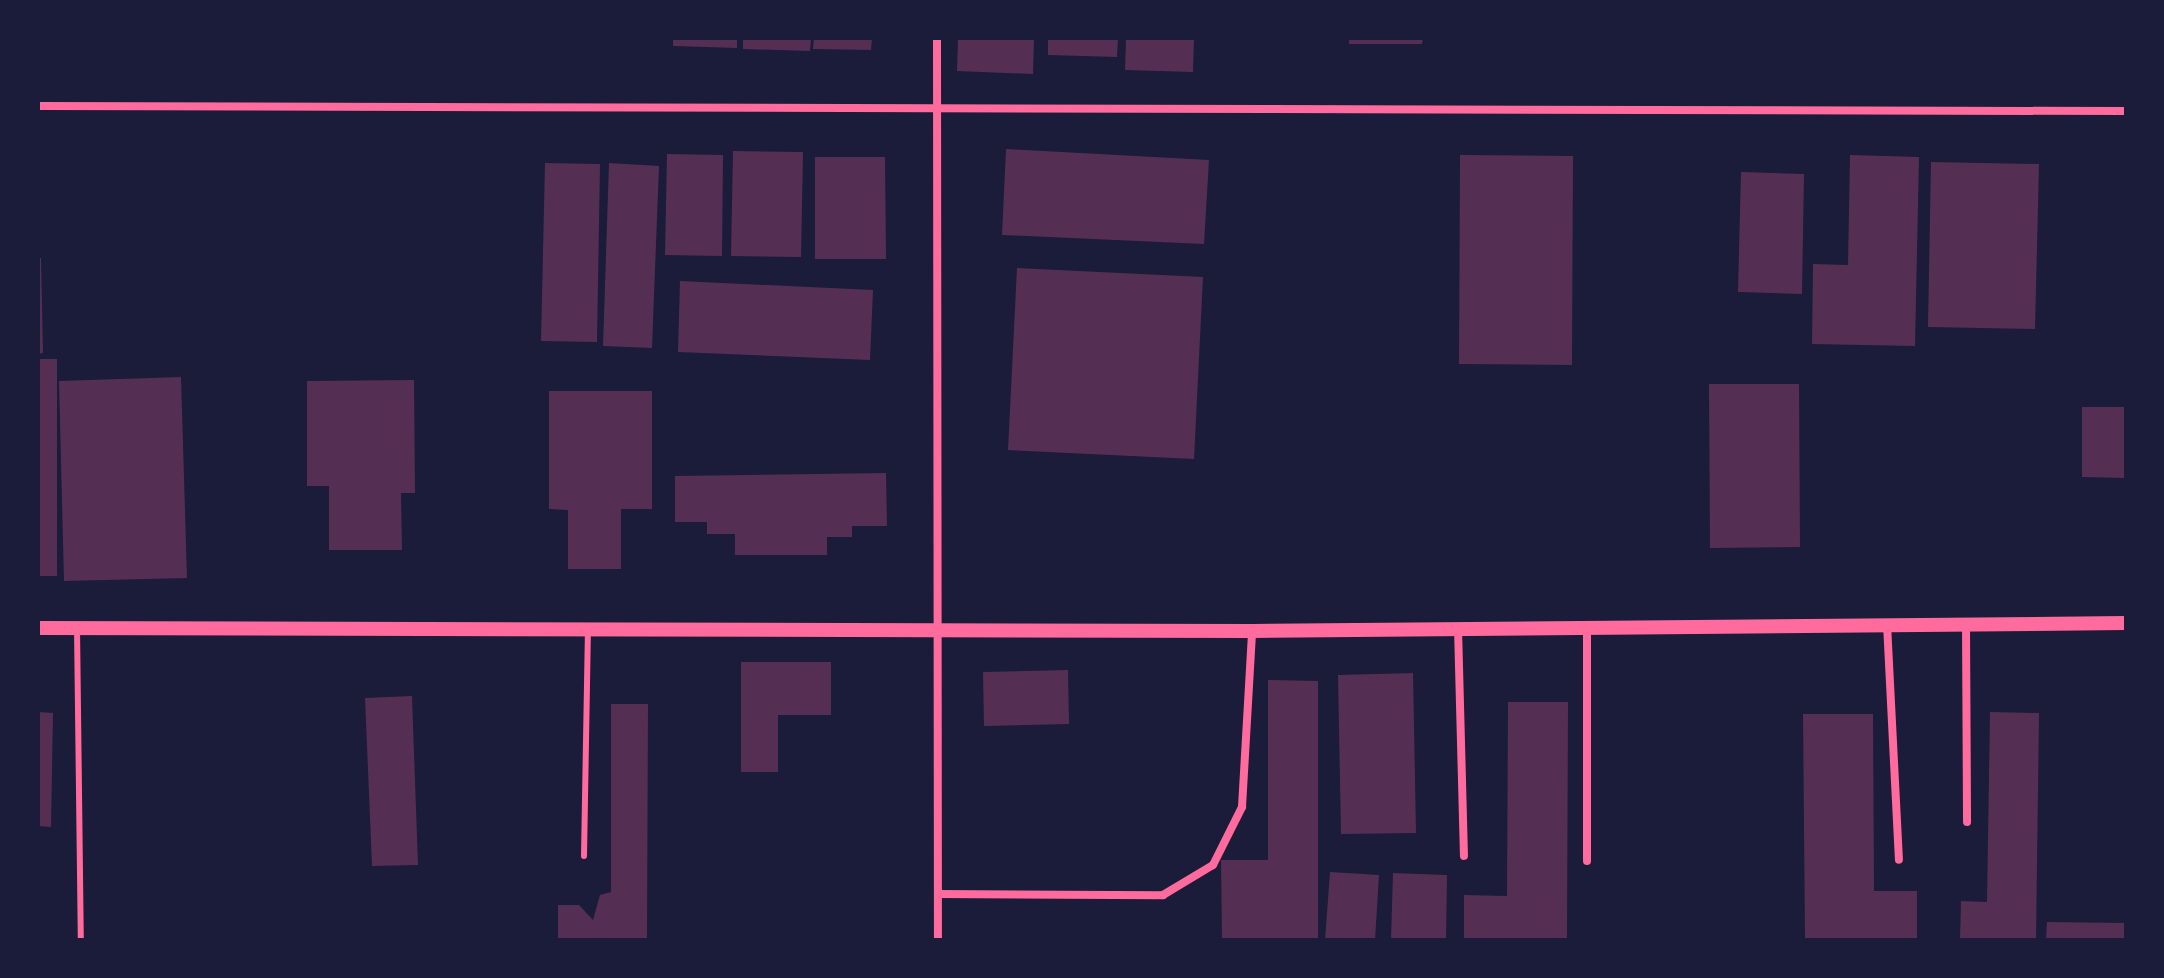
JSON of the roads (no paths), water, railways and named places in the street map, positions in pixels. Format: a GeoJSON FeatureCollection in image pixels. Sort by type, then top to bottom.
{"type":"FeatureCollection","features":[{"type":"Feature","properties":{"kind":"street"},"geometry":{"type":"LineString","coordinates":[[937,38],[938,940]]}},
{"type":"Feature","properties":{"kind":"street"},"geometry":{"type":"LineString","coordinates":[[38,106],[2126,111]]}},
{"type":"Feature","properties":{"kind":"street"},"geometry":{"type":"LineString","coordinates":[[38,628],[1252,631],[2126,623]]}},
{"type":"Feature","properties":{"kind":"street"},"geometry":{"type":"LineString","coordinates":[[1887,624],[1899,860]]}},
{"type":"Feature","properties":{"kind":"street"},"geometry":{"type":"LineString","coordinates":[[1966,624],[1967,822]]}},
{"type":"Feature","properties":{"kind":"street"},"geometry":{"type":"LineString","coordinates":[[1587,626],[1587,861]]}},
{"type":"Feature","properties":{"kind":"street"},"geometry":{"type":"LineString","coordinates":[[1458,627],[1464,856]]}},
{"type":"Feature","properties":{"kind":"street"},"geometry":{"type":"LineString","coordinates":[[938,894],[1163,895],[1213,865],[1242,807],[1252,631]]}},
{"type":"Feature","properties":{"kind":"lane"},"geometry":{"type":"LineString","coordinates":[[77,628],[81,940]]}},
{"type":"Feature","properties":{"kind":"lane"},"geometry":{"type":"LineString","coordinates":[[584,856],[588,629]]}}]}
